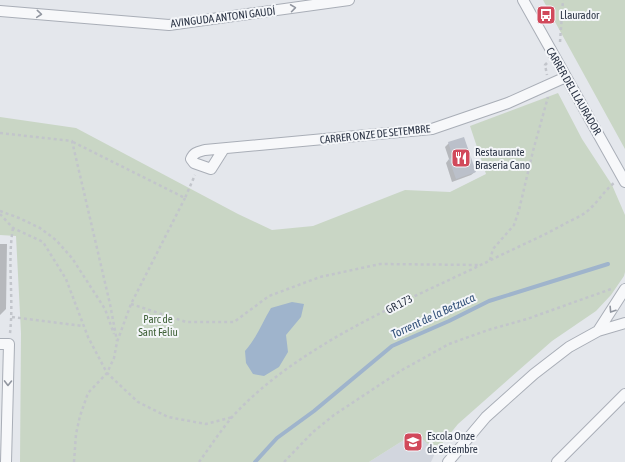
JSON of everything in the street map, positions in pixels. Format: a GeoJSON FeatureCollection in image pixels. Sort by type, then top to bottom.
{"type":"FeatureCollection","features":[{"type":"Feature","properties":{"kind":"street","name":"AVINGUDA ANTONI GAUDÍ"},"geometry":{"type":"LineString","coordinates":[[0,11],[168,25],[347,0]]}},
{"type":"Feature","properties":{"kind":"street","name":"CARRER DEL LLAURADOR"},"geometry":{"type":"LineString","coordinates":[[522,0],[624,180]]}},
{"type":"Feature","properties":{"kind":"street","name":"CARRER ONZE DE SETEMBRE"},"geometry":{"type":"LineString","coordinates":[[199,166],[191,159],[193,154],[196,152],[432,129],[508,103],[566,77]]}},
{"type":"Feature","properties":{"kind":"street"},"geometry":{"type":"LineString","coordinates":[[199,166],[211,169],[223,150]]}},
{"type":"Feature","properties":{"kind":"street"},"geometry":{"type":"LineString","coordinates":[[598,331],[621,288]]}},
{"type":"Feature","properties":{"kind":"street"},"geometry":{"type":"LineString","coordinates":[[448,462],[486,417],[534,374],[569,347],[598,331],[625,323]]}},
{"type":"Feature","properties":{"kind":"street"},"geometry":{"type":"LineString","coordinates":[[5,344],[4,433],[6,462]]}},
{"type":"Feature","properties":{"kind":"street"},"geometry":{"type":"LineString","coordinates":[[557,462],[625,394]]}},
{"type":"Feature","properties":{"kind":"path"},"geometry":{"type":"LineString","coordinates":[[490,260],[493,249],[514,224],[519,210],[533,151],[551,89],[545,65],[560,44],[563,0]]}},
{"type":"Feature","properties":{"kind":"path"},"geometry":{"type":"LineString","coordinates":[[0,133],[72,141],[185,198]]}},
{"type":"Feature","properties":{"kind":"path"},"geometry":{"type":"LineString","coordinates":[[72,141],[110,304],[117,342]]}},
{"type":"Feature","properties":{"kind":"path"},"geometry":{"type":"LineString","coordinates":[[74,462],[76,434],[80,416],[88,393],[107,373],[114,358],[117,342],[130,304],[185,198],[199,166]]}},
{"type":"Feature","properties":{"kind":"path","name":"GR 173"},"geometry":{"type":"LineString","coordinates":[[199,462],[233,416],[262,389],[322,345],[396,305],[545,235],[585,213],[607,188],[615,182],[624,180]]}},
{"type":"Feature","properties":{"kind":"path"},"geometry":{"type":"LineString","coordinates":[[0,213],[19,218],[40,228],[56,240],[72,258],[105,309],[117,342]]}},
{"type":"Feature","properties":{"kind":"path"},"geometry":{"type":"LineString","coordinates":[[0,213],[13,228],[43,242],[66,279],[83,326],[107,373],[138,402],[168,416],[206,424],[233,416]]}},
{"type":"Feature","properties":{"kind":"path"},"geometry":{"type":"LineString","coordinates":[[5,344],[12,317],[10,241],[13,228]]}},
{"type":"Feature","properties":{"kind":"path"},"geometry":{"type":"LineString","coordinates":[[130,304],[186,322],[234,322],[269,296],[320,277],[380,264],[480,265]]}},
{"type":"Feature","properties":{"kind":"path"},"geometry":{"type":"LineString","coordinates":[[284,462],[312,432],[334,415],[402,370],[449,344],[488,330],[527,319],[621,288]]}},
{"type":"Feature","properties":{"kind":"path"},"geometry":{"type":"LineString","coordinates":[[12,317],[83,326]]}},
{"type":"Feature","properties":{"kind":"shaded area","name":"Escola Onze de Setembre"},"geometry":{"type":"Polygon","coordinates":[[[415,433],[436,451],[431,462],[369,462],[415,433]]]}},
{"type":"Feature","properties":{"kind":"green space"},"geometry":{"type":"Polygon","coordinates":[[[543,0],[625,0],[625,149],[543,0]]]}},
{"type":"Feature","properties":{"kind":"green space","name":"Parc de Sant Feliu"},"geometry":{"type":"Polygon","coordinates":[[[558,93],[582,139],[612,185],[625,215],[624,276],[611,295],[596,311],[552,341],[458,424],[436,451],[415,433],[369,462],[20,462],[21,333],[16,236],[0,235],[0,117],[76,128],[238,214],[272,230],[313,226],[405,190],[450,192],[486,174],[470,126],[558,93]]]}},
{"type":"Feature","properties":{"kind":"water"},"geometry":{"type":"Polygon","coordinates":[[[292,302],[304,304],[301,317],[286,335],[288,352],[279,367],[264,376],[253,374],[246,363],[245,351],[256,336],[271,308],[292,302]]]}},
{"type":"Feature","properties":{"kind":"building","name":"Restaurante Braseria Cano"},"geometry":{"type":"Polygon","coordinates":[[[464,137],[476,172],[456,179],[449,159],[453,157],[448,142],[464,137]]]}},
{"type":"Feature","properties":{"kind":"waterway","name":"Torrent de la Betzuca"},"geometry":{"type":"LineString","coordinates":[[255,462],[277,438],[314,411],[392,346],[449,321],[489,301],[608,264]]}},
{"type":"Feature","properties":{"kind":"place","name":"Llaurador"},"geometry":{"type":"Point","coordinates":[546,15]}},
{"type":"Feature","properties":{"kind":"place","name":"Restaurante Braseria Cano"},"geometry":{"type":"Point","coordinates":[461,158]}},
{"type":"Feature","properties":{"kind":"place","name":"Escola Onze de Setembre"},"geometry":{"type":"Point","coordinates":[413,442]}}]}
